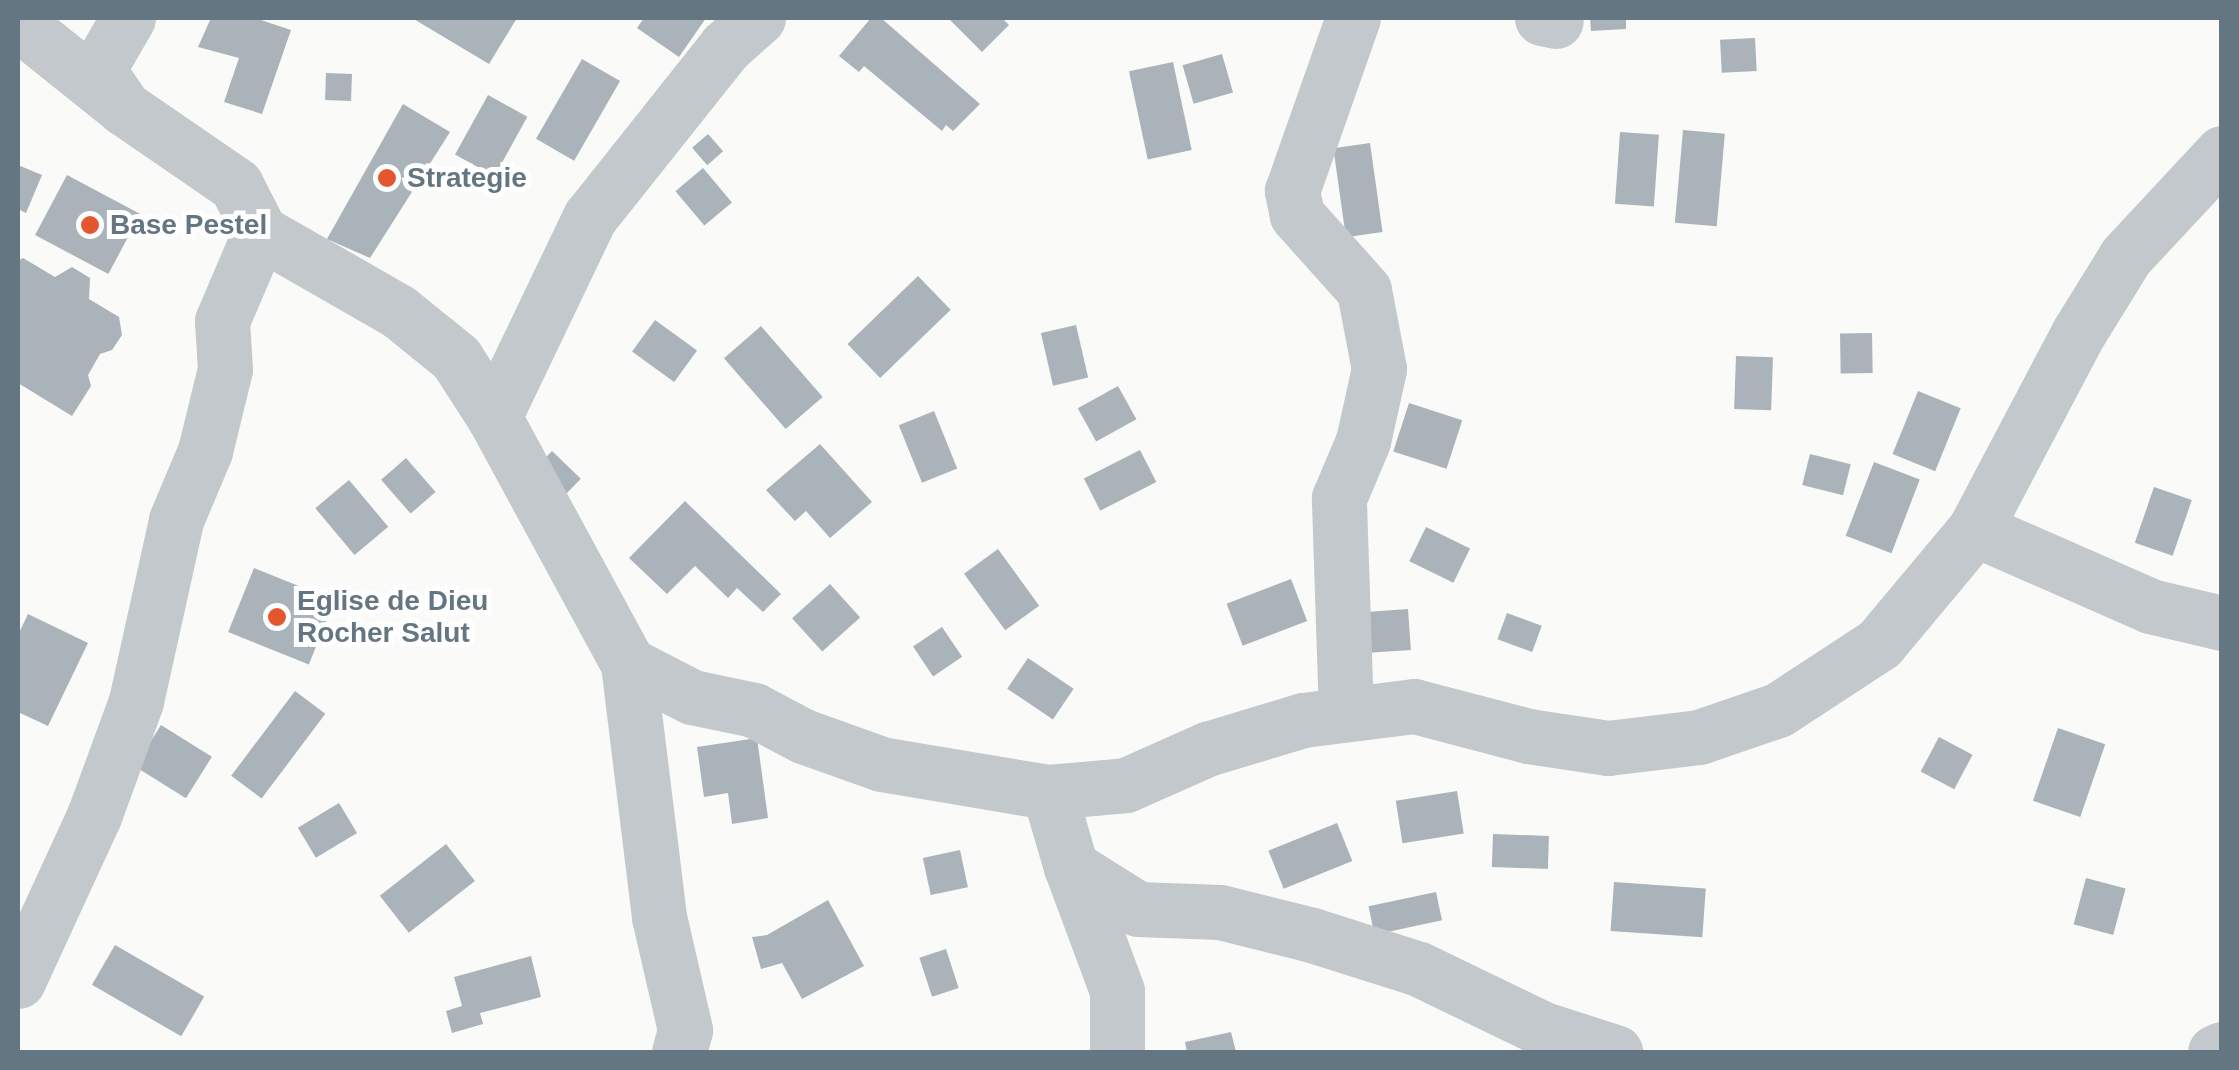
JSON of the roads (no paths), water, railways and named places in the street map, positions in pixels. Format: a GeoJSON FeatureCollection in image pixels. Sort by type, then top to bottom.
{"type":"FeatureCollection","features":[{"type":"Feature","properties":{"kind":"street"},"geometry":{"type":"LineString","coordinates":[[124,108],[98,70],[128,18]]}},
{"type":"Feature","properties":{"kind":"street"},"geometry":{"type":"LineString","coordinates":[[494,417],[590,217],[725,47],[758,18]]}},
{"type":"Feature","properties":{"kind":"street"},"geometry":{"type":"LineString","coordinates":[[1346,714],[1339,498],[1363,441],[1379,369],[1364,290],[1296,215],[1292,191],[1353,18]]}},
{"type":"Feature","properties":{"kind":"street"},"geometry":{"type":"LineString","coordinates":[[18,23],[124,108],[236,186],[260,232],[398,311],[456,358],[494,417],[628,664],[658,917],[685,1030],[679,1052]]}},
{"type":"Feature","properties":{"kind":"street"},"geometry":{"type":"LineString","coordinates":[[628,664],[692,696],[754,710],[803,736],[882,764],[1049,792],[1126,785],[1207,749],[1303,720],[1414,706],[1528,736],[1608,748],[1699,737],[1778,710],[1879,644],[1975,529],[2078,332],[2126,256],[2222,153]]}},
{"type":"Feature","properties":{"kind":"street"},"geometry":{"type":"LineString","coordinates":[[18,981],[94,816],[136,701],[176,520],[206,451],[225,369],[222,320],[260,232]]}},
{"type":"Feature","properties":{"kind":"street"},"geometry":{"type":"LineString","coordinates":[[1975,529],[2150,606],[2222,623]]}},
{"type":"Feature","properties":{"kind":"street"},"geometry":{"type":"LineString","coordinates":[[1049,792],[1071,867],[1117,991],[1116,1052]]}},
{"type":"Feature","properties":{"kind":"street"},"geometry":{"type":"LineString","coordinates":[[1071,867],[1138,909],[1220,912],[1312,935],[1418,969],[1543,1029],[1615,1052]]}},
{"type":"Feature","properties":{"kind":"place","name":"Strategie"},"geometry":{"type":"Point","coordinates":[387,178]}},
{"type":"Feature","properties":{"kind":"place","name":"Base Pestel"},"geometry":{"type":"Point","coordinates":[90,225]}},
{"type":"Feature","properties":{"kind":"place","name":"Eglise de Dieu Rocher Salut"},"geometry":{"type":"Point","coordinates":[277,617]}}]}
